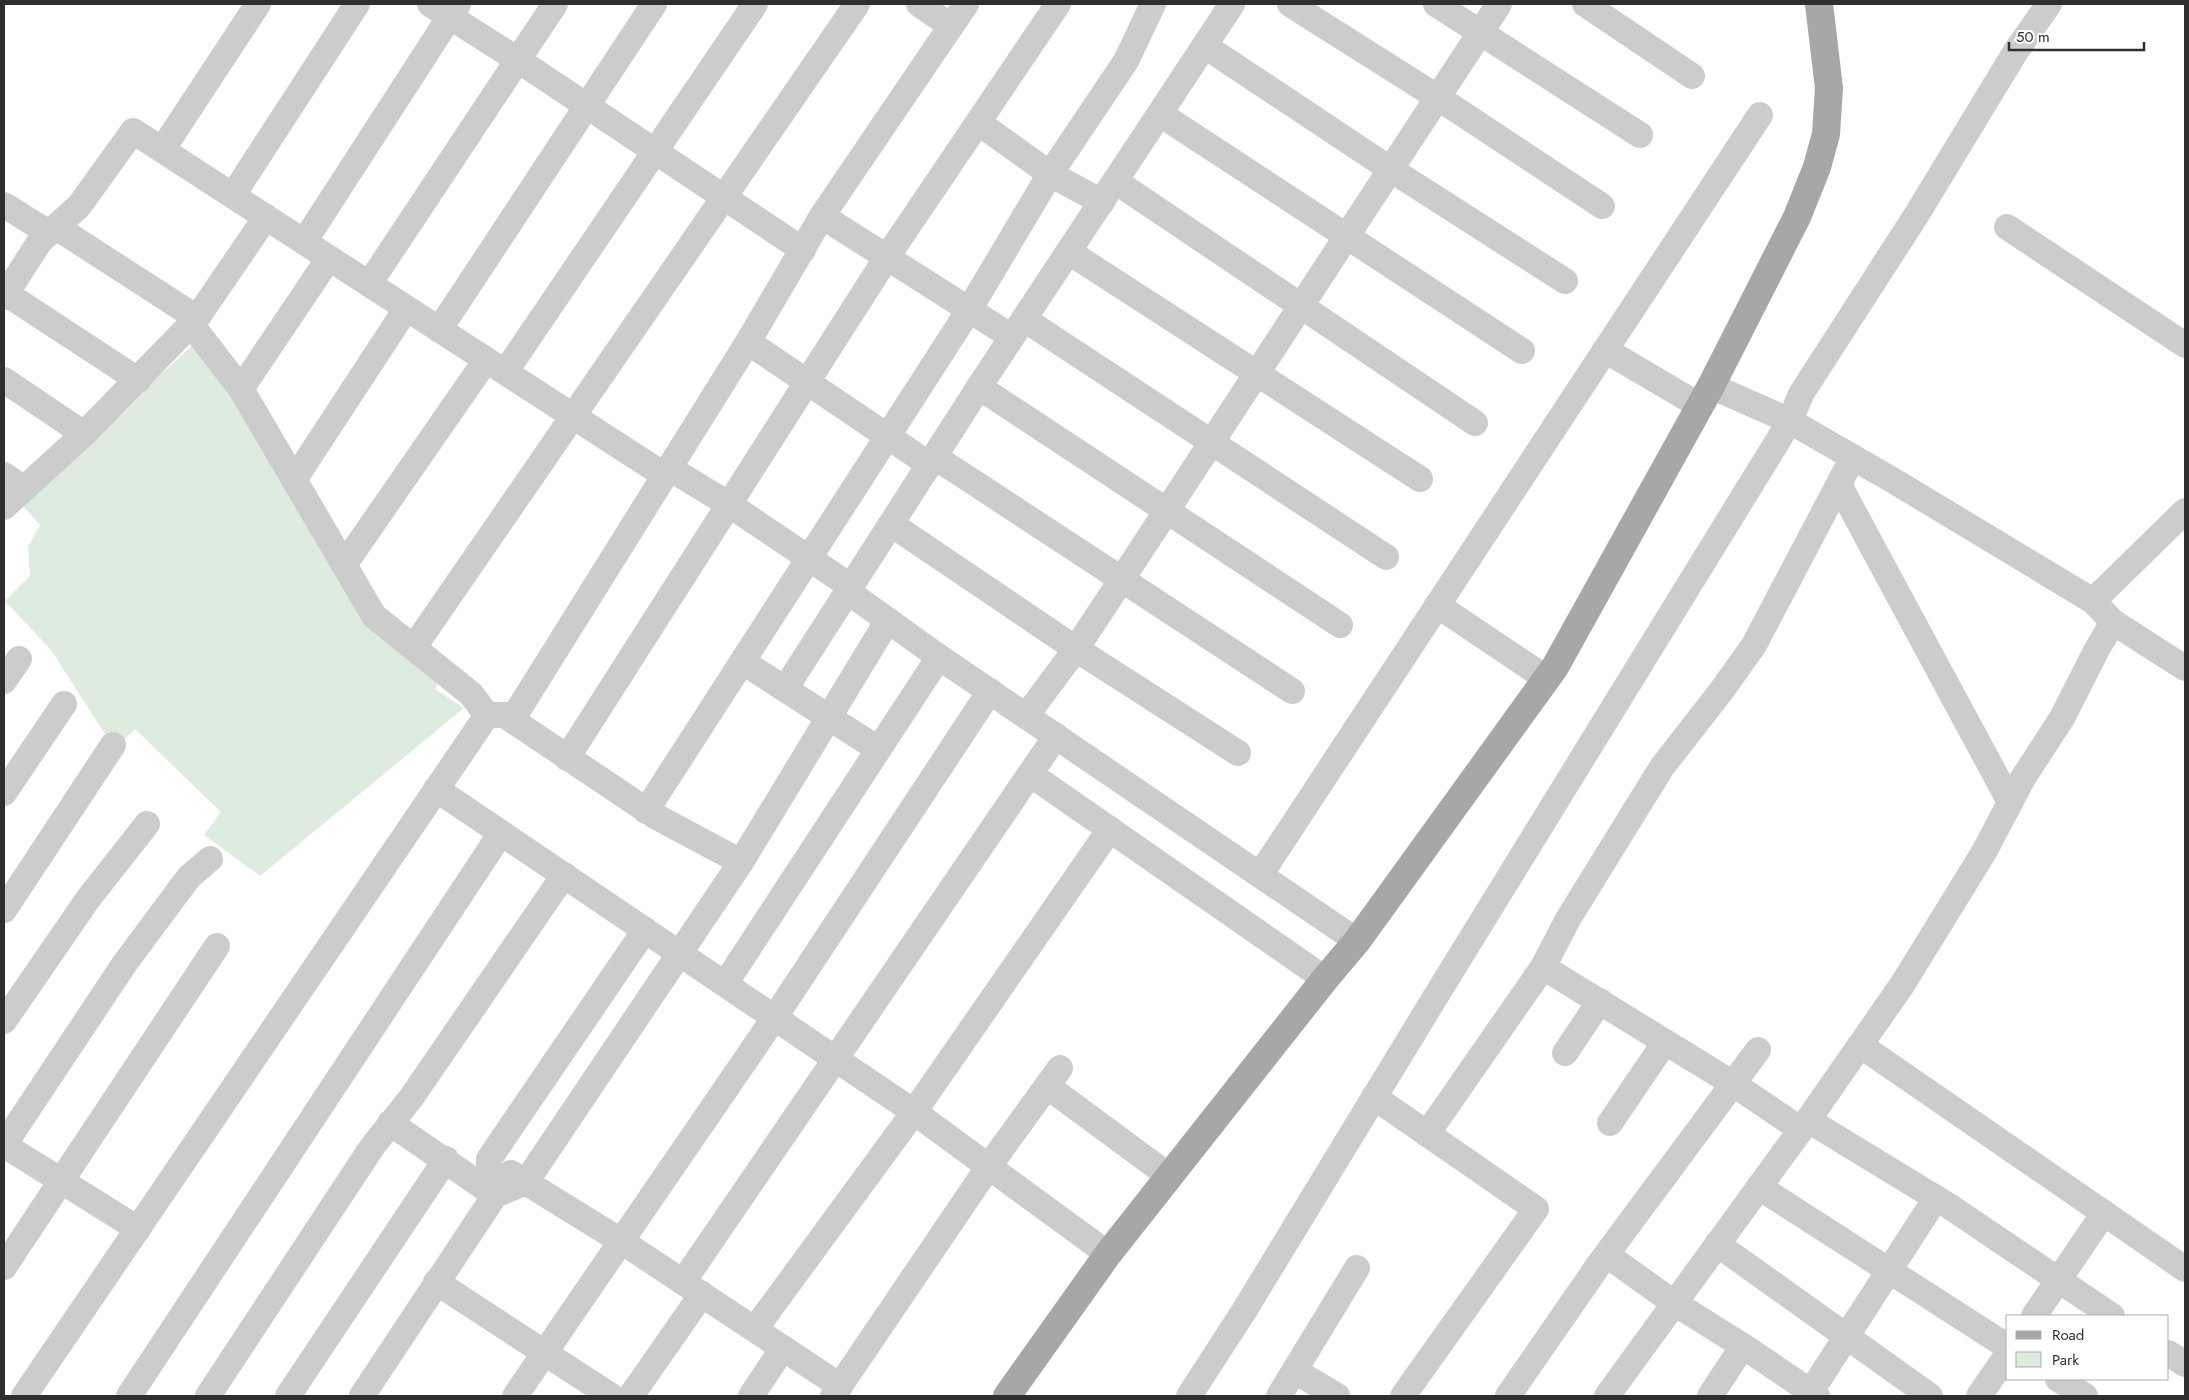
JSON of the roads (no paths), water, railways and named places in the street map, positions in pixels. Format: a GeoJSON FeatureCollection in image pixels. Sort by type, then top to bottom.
{"type":"FeatureCollection","features":[{"type":"Feature","properties":{"kind":"main road"},"geometry":{"type":"LineString","coordinates":[[1007,1396],[1108,1254],[1357,941],[1555,667],[1705,396],[1797,217],[1817,167],[1826,134],[1829,88],[1819,4]]}},
{"type":"Feature","properties":{"kind":"street"},"geometry":{"type":"LineString","coordinates":[[162,150],[258,4]]}},
{"type":"Feature","properties":{"kind":"street"},"geometry":{"type":"LineString","coordinates":[[233,195],[357,4]]}},
{"type":"Feature","properties":{"kind":"street"},"geometry":{"type":"LineString","coordinates":[[369,284],[555,4]]}},
{"type":"Feature","properties":{"kind":"street"},"geometry":{"type":"LineString","coordinates":[[439,330],[654,4]]}},
{"type":"Feature","properties":{"kind":"street"},"geometry":{"type":"LineString","coordinates":[[344,565],[496,366],[654,152],[755,4]]}},
{"type":"Feature","properties":{"kind":"street"},"geometry":{"type":"LineString","coordinates":[[414,647],[857,4]]}},
{"type":"Feature","properties":{"kind":"street"},"geometry":{"type":"LineString","coordinates":[[919,4],[951,26]]}},
{"type":"Feature","properties":{"kind":"street"},"geometry":{"type":"LineString","coordinates":[[496,715],[515,715],[748,342],[822,216],[966,4]]}},
{"type":"Feature","properties":{"kind":"street"},"geometry":{"type":"LineString","coordinates":[[567,758],[808,384],[887,257],[1058,4]]}},
{"type":"Feature","properties":{"kind":"street"},"geometry":{"type":"LineString","coordinates":[[646,811],[969,310],[1050,174],[1126,61],[1153,4]]}},
{"type":"Feature","properties":{"kind":"street"},"geometry":{"type":"LineString","coordinates":[[784,689],[979,386],[1232,4]]}},
{"type":"Feature","properties":{"kind":"street"},"geometry":{"type":"LineString","coordinates":[[1290,4],[1602,206]]}},
{"type":"Feature","properties":{"kind":"street"},"geometry":{"type":"LineString","coordinates":[[1436,4],[1640,135]]}},
{"type":"Feature","properties":{"kind":"street"},"geometry":{"type":"LineString","coordinates":[[1026,716],[1076,649],[1499,4]]}},
{"type":"Feature","properties":{"kind":"street"},"geometry":{"type":"LineString","coordinates":[[1585,4],[1692,76]]}},
{"type":"Feature","properties":{"kind":"street"},"geometry":{"type":"LineString","coordinates":[[1189,1396],[1244,1311],[1790,421],[1801,394],[1918,214],[2016,51],[2048,4]]}},
{"type":"Feature","properties":{"kind":"street"},"geometry":{"type":"LineString","coordinates":[[304,242],[446,8],[518,60],[803,250]]}},
{"type":"Feature","properties":{"kind":"street"},"geometry":{"type":"LineString","coordinates":[[1205,46],[1390,170],[1565,281]]}},
{"type":"Feature","properties":{"kind":"street"},"geometry":{"type":"LineString","coordinates":[[1160,114],[1522,351]]}},
{"type":"Feature","properties":{"kind":"street"},"geometry":{"type":"LineString","coordinates":[[1260,875],[1760,115]]}},
{"type":"Feature","properties":{"kind":"street"},"geometry":{"type":"LineString","coordinates":[[979,123],[1050,174],[1109,191],[1301,305],[1475,423]]}},
{"type":"Feature","properties":{"kind":"street"},"geometry":{"type":"LineString","coordinates":[[138,380],[4,294],[40,241],[79,206],[133,131],[574,417],[667,472],[730,505],[809,558],[888,620],[940,657],[1357,941]]}},
{"type":"Feature","properties":{"kind":"street"},"geometry":{"type":"LineString","coordinates":[[4,205],[53,230],[194,321],[241,389],[374,616],[496,715],[567,758],[646,811],[742,862]]}},
{"type":"Feature","properties":{"kind":"street"},"geometry":{"type":"LineString","coordinates":[[822,216],[969,310],[1018,328],[1211,442],[1386,557]]}},
{"type":"Feature","properties":{"kind":"street"},"geometry":{"type":"LineString","coordinates":[[4,508],[14,482],[84,434],[194,321],[266,217]]}},
{"type":"Feature","properties":{"kind":"street"},"geometry":{"type":"LineString","coordinates":[[2007,227],[2185,344]]}},
{"type":"Feature","properties":{"kind":"street"},"geometry":{"type":"LineString","coordinates":[[1069,252],[1420,479]]}},
{"type":"Feature","properties":{"kind":"street"},"geometry":{"type":"LineString","coordinates":[[241,389],[328,258]]}},
{"type":"Feature","properties":{"kind":"street"},"geometry":{"type":"LineString","coordinates":[[294,480],[406,308]]}},
{"type":"Feature","properties":{"kind":"street"},"geometry":{"type":"LineString","coordinates":[[748,342],[887,436],[932,461],[1292,691]]}},
{"type":"Feature","properties":{"kind":"street"},"geometry":{"type":"LineString","coordinates":[[1605,350],[1705,396],[1790,421],[2093,601],[2113,622],[2185,668]]}},
{"type":"Feature","properties":{"kind":"street"},"geometry":{"type":"LineString","coordinates":[[4,380],[84,434]]}},
{"type":"Feature","properties":{"kind":"street"},"geometry":{"type":"LineString","coordinates":[[979,386],[1166,512],[1340,625]]}},
{"type":"Feature","properties":{"kind":"street"},"geometry":{"type":"LineString","coordinates":[[1427,1134],[1544,966],[1568,919],[1662,767],[1722,690],[1754,645],[1853,457]]}},
{"type":"Feature","properties":{"kind":"street"},"geometry":{"type":"LineString","coordinates":[[1839,485],[2010,802]]}},
{"type":"Feature","properties":{"kind":"street"},"geometry":{"type":"LineString","coordinates":[[2093,601],[2185,511]]}},
{"type":"Feature","properties":{"kind":"street"},"geometry":{"type":"LineString","coordinates":[[891,524],[1076,649],[1238,753]]}},
{"type":"Feature","properties":{"kind":"street"},"geometry":{"type":"LineString","coordinates":[[1438,605],[1547,679]]}},
{"type":"Feature","properties":{"kind":"street"},"geometry":{"type":"LineString","coordinates":[[362,1396],[495,1195],[526,1182],[742,862],[888,620]]}},
{"type":"Feature","properties":{"kind":"street"},"geometry":{"type":"LineString","coordinates":[[1607,1396],[1804,1124],[1922,952],[1984,852],[2023,778],[2062,718],[2113,622]]}},
{"type":"Feature","properties":{"kind":"street"},"geometry":{"type":"LineString","coordinates":[[725,984],[940,657]]}},
{"type":"Feature","properties":{"kind":"street"},"geometry":{"type":"LineString","coordinates":[[4,681],[19,659]]}},
{"type":"Feature","properties":{"kind":"street"},"geometry":{"type":"LineString","coordinates":[[743,662],[878,749]]}},
{"type":"Feature","properties":{"kind":"street"},"geometry":{"type":"LineString","coordinates":[[515,1396],[775,1017],[990,691]]}},
{"type":"Feature","properties":{"kind":"street"},"geometry":{"type":"LineString","coordinates":[[4,793],[64,704]]}},
{"type":"Feature","properties":{"kind":"street"},"geometry":{"type":"LineString","coordinates":[[24,1396],[436,789],[496,715]]}},
{"type":"Feature","properties":{"kind":"street"},"geometry":{"type":"LineString","coordinates":[[631,1396],[692,1288],[835,1058],[1056,736]]}},
{"type":"Feature","properties":{"kind":"street"},"geometry":{"type":"LineString","coordinates":[[4,910],[113,745]]}},
{"type":"Feature","properties":{"kind":"street"},"geometry":{"type":"LineString","coordinates":[[1030,774],[1325,979]]}},
{"type":"Feature","properties":{"kind":"street"},"geometry":{"type":"LineString","coordinates":[[436,789],[914,1112],[1108,1254]]}},
{"type":"Feature","properties":{"kind":"street"},"geometry":{"type":"LineString","coordinates":[[4,1021],[88,899],[147,824]]}},
{"type":"Feature","properties":{"kind":"street"},"geometry":{"type":"LineString","coordinates":[[755,1329],[914,1112],[1110,830]]}},
{"type":"Feature","properties":{"kind":"street"},"geometry":{"type":"LineString","coordinates":[[129,1396],[501,833]]}},
{"type":"Feature","properties":{"kind":"street"},"geometry":{"type":"LineString","coordinates":[[138,1229],[61,1180],[7,1133],[125,962],[189,877],[210,859]]}},
{"type":"Feature","properties":{"kind":"street"},"geometry":{"type":"LineString","coordinates":[[208,1396],[372,1147],[411,1098],[564,875]]}},
{"type":"Feature","properties":{"kind":"street"},"geometry":{"type":"LineString","coordinates":[[495,1195],[488,1170],[489,1159],[645,930]]}},
{"type":"Feature","properties":{"kind":"street"},"geometry":{"type":"LineString","coordinates":[[4,1267],[217,946]]}},
{"type":"Feature","properties":{"kind":"street"},"geometry":{"type":"LineString","coordinates":[[1544,966],[1732,1083],[1936,1198],[2110,1315]]}},
{"type":"Feature","properties":{"kind":"street"},"geometry":{"type":"LineString","coordinates":[[1565,1053],[1600,1001]]}},
{"type":"Feature","properties":{"kind":"street"},"geometry":{"type":"LineString","coordinates":[[1610,1123],[1665,1042]]}},
{"type":"Feature","properties":{"kind":"street"},"geometry":{"type":"LineString","coordinates":[[1860,1045],[2185,1269]]}},
{"type":"Feature","properties":{"kind":"street"},"geometry":{"type":"LineString","coordinates":[[1508,1396],[1607,1255],[1758,1050]]}},
{"type":"Feature","properties":{"kind":"street"},"geometry":{"type":"LineString","coordinates":[[489,1159],[621,1241],[755,1329],[783,1348],[837,1391],[989,1166],[1053,1077],[1169,1176]]}},
{"type":"Feature","properties":{"kind":"street"},"geometry":{"type":"LineString","coordinates":[[1374,1097],[1536,1209],[1403,1396]]}},
{"type":"Feature","properties":{"kind":"street"},"geometry":{"type":"LineString","coordinates":[[390,1123],[446,1159],[495,1195]]}},
{"type":"Feature","properties":{"kind":"street"},"geometry":{"type":"LineString","coordinates":[[288,1396],[446,1159]]}},
{"type":"Feature","properties":{"kind":"street"},"geometry":{"type":"LineString","coordinates":[[1759,1187],[2006,1346]]}},
{"type":"Feature","properties":{"kind":"street"},"geometry":{"type":"LineString","coordinates":[[1607,1255],[1674,1302],[1743,1346],[1812,1395],[1936,1198]]}},
{"type":"Feature","properties":{"kind":"street"},"geometry":{"type":"LineString","coordinates":[[2035,1315],[2104,1213]]}},
{"type":"Feature","properties":{"kind":"street"},"geometry":{"type":"LineString","coordinates":[[1717,1244],[1930,1396]]}},
{"type":"Feature","properties":{"kind":"street"},"geometry":{"type":"LineString","coordinates":[[1279,1396],[1357,1268]]}},
{"type":"Feature","properties":{"kind":"street"},"geometry":{"type":"LineString","coordinates":[[436,1282],[544,1352],[601,1394]]}},
{"type":"Feature","properties":{"kind":"street"},"geometry":{"type":"LineString","coordinates":[[1710,1396],[1743,1346]]}},
{"type":"Feature","properties":{"kind":"street"},"geometry":{"type":"LineString","coordinates":[[751,1396],[783,1348]]}},
{"type":"Feature","properties":{"kind":"street"},"geometry":{"type":"LineString","coordinates":[[2169,1354],[2185,1364]]}},
{"type":"Feature","properties":{"kind":"street"},"geometry":{"type":"LineString","coordinates":[[1979,1396],[2006,1357]]}},
{"type":"Feature","properties":{"kind":"street"},"geometry":{"type":"LineString","coordinates":[[1295,1371],[1337,1396]]}},
{"type":"Feature","properties":{"kind":"street"},"geometry":{"type":"LineString","coordinates":[[2060,1380],[2085,1396]]}}]}
